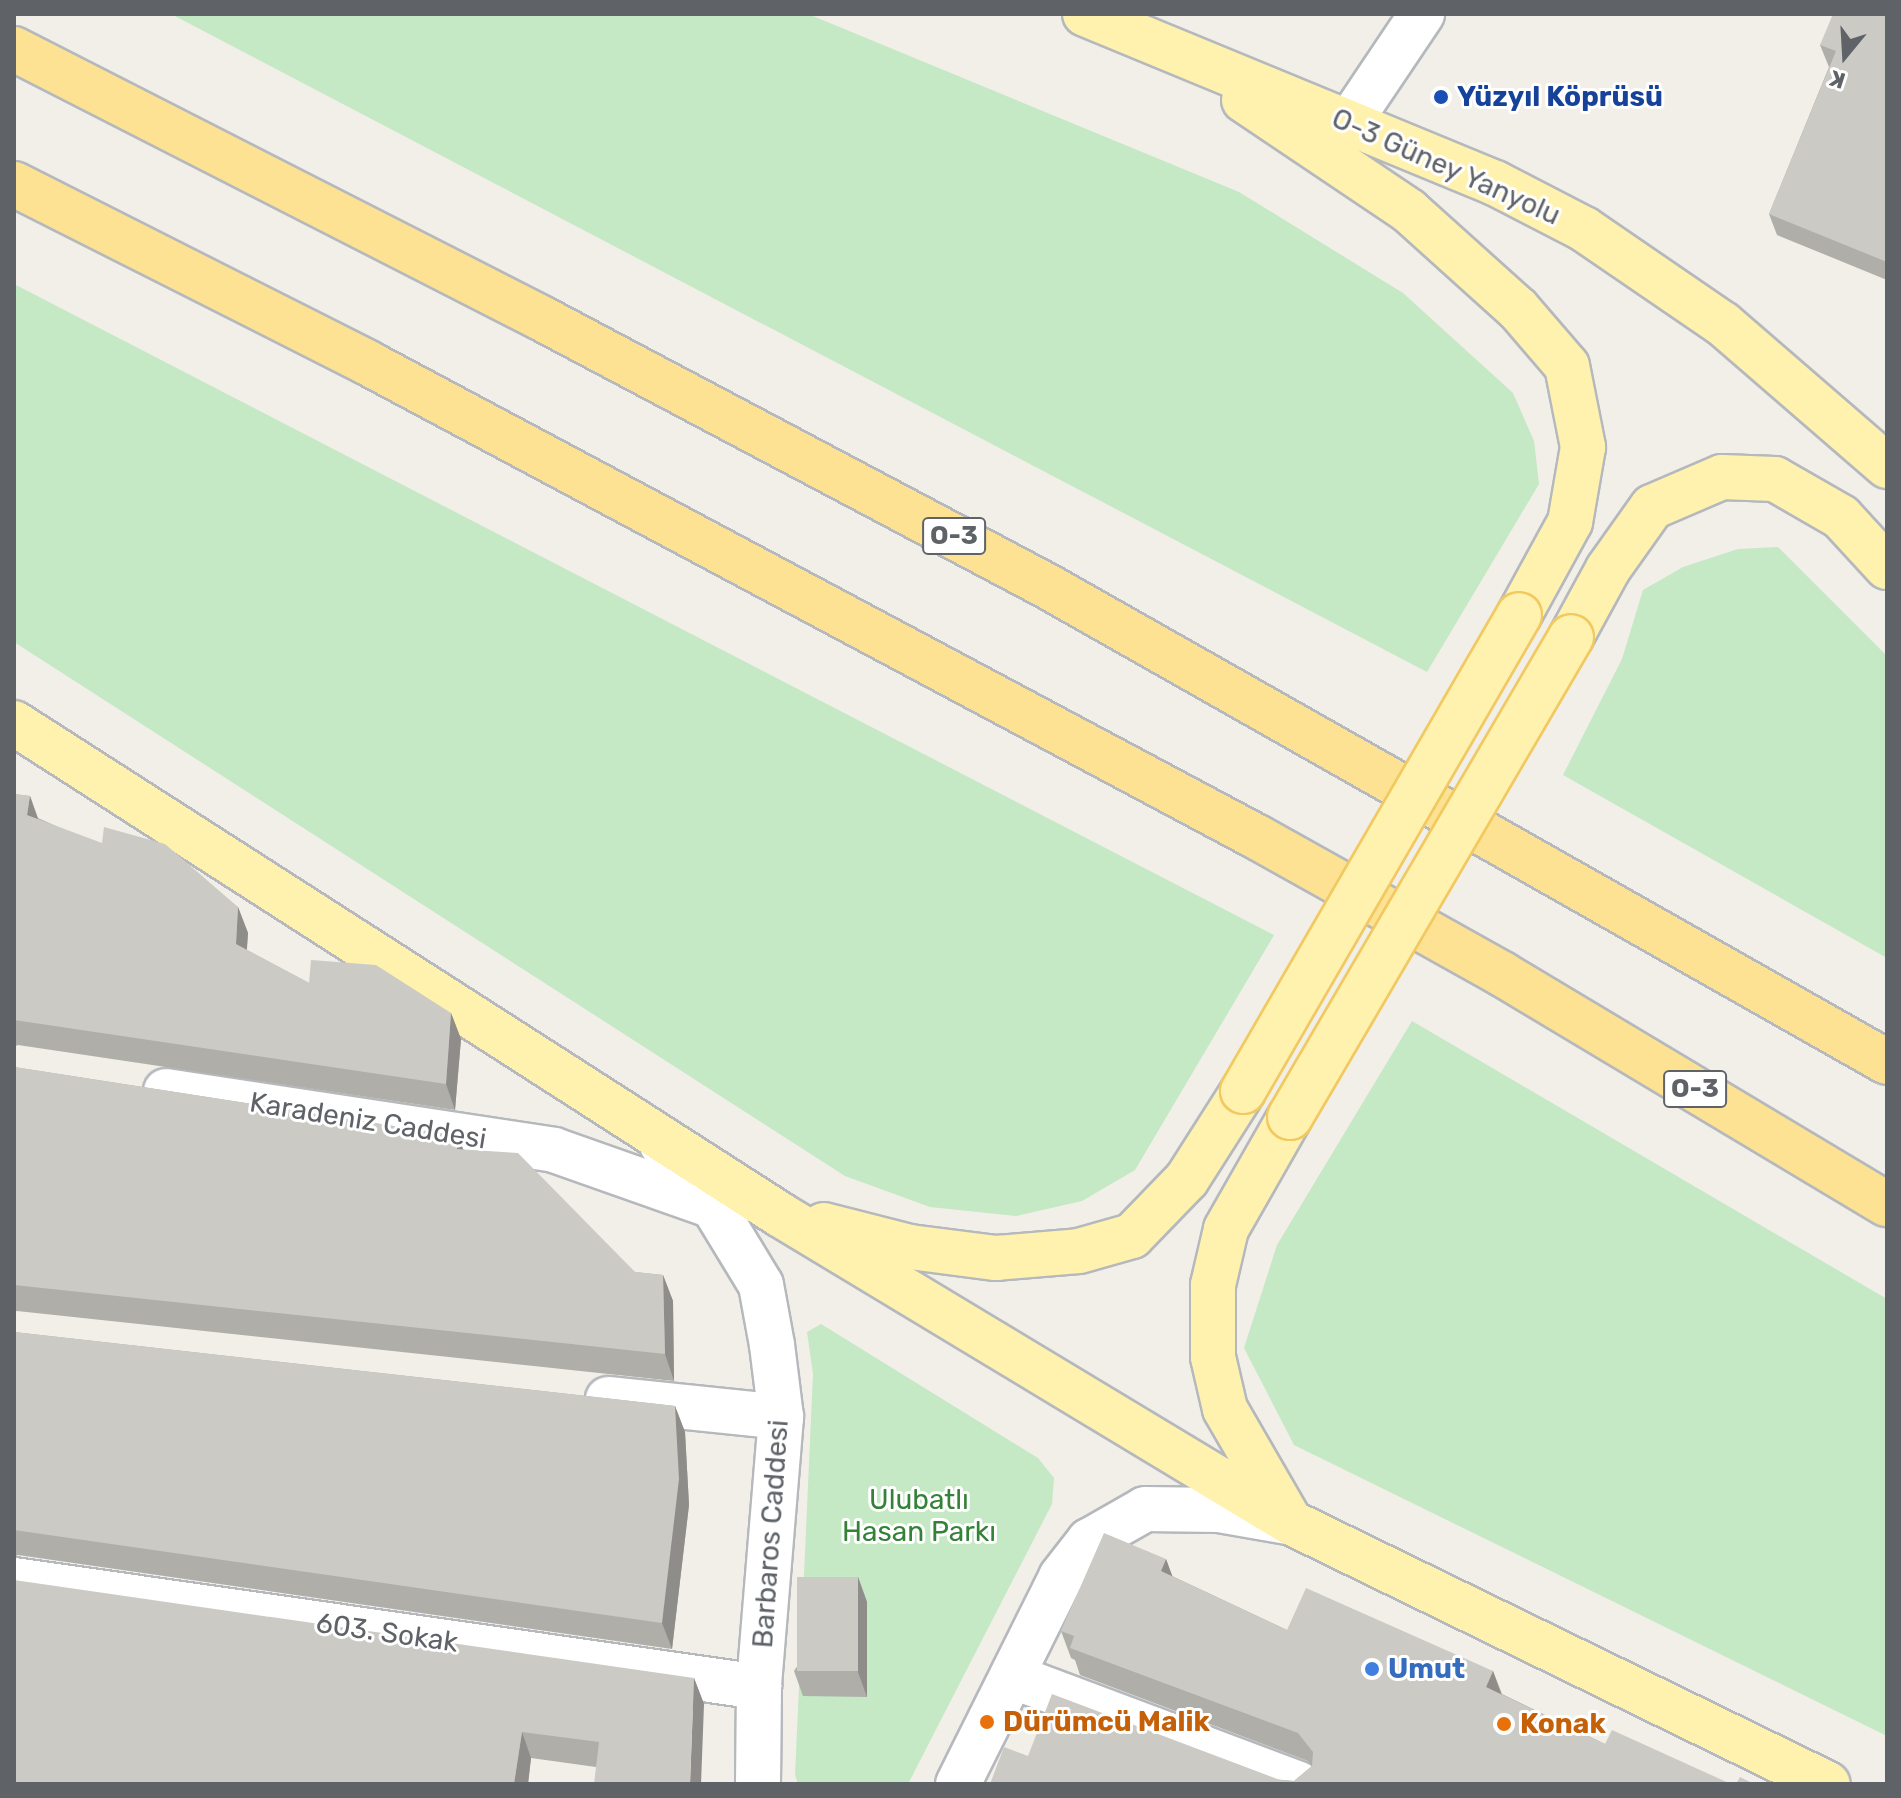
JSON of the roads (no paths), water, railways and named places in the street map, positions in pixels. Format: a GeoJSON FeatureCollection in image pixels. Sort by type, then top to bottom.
{"type":"FeatureCollection","features":[{"type":"Feature","properties":{"kind":"highway","name":"O-3"},"geometry":{"type":"LineString","coordinates":[[14,49],[541,318],[1047,586],[1884,1059]]}},
{"type":"Feature","properties":{"kind":"highway","name":"O-3"},"geometry":{"type":"LineString","coordinates":[[14,184],[368,363],[1257,837],[1502,974],[1887,1204]]}},
{"type":"Feature","properties":{"kind":"main road","name":"O-3 Güney Yanyolu"},"geometry":{"type":"LineString","coordinates":[[1085,14],[1495,183],[1584,229],[1723,324],[1887,466]]}},
{"type":"Feature","properties":{"kind":"main road"},"geometry":{"type":"LineString","coordinates":[[779,1214],[910,1247],[996,1258],[1079,1251],[1132,1236],[1187,1179],[1243,1091],[1570,522],[1583,447],[1567,366],[1518,309],[1409,211],[1159,43]]}},
{"type":"Feature","properties":{"kind":"main road"},"geometry":{"type":"LineString","coordinates":[[1290,1522],[1225,1409],[1213,1357],[1213,1285],[1226,1229],[1608,569],[1652,507],[1722,477],[1775,479],[1841,517],[1887,567]]}},
{"type":"Feature","properties":{"kind":"main road"},"geometry":{"type":"LineString","coordinates":[[14,723],[779,1214],[1290,1522],[1828,1784]]}},
{"type":"Feature","properties":{"kind":"street"},"geometry":{"type":"LineString","coordinates":[[1348,124],[1422,14]]}},
{"type":"Feature","properties":{"kind":"street","name":"Karadeniz Caddesi"},"geometry":{"type":"LineString","coordinates":[[122,1085],[554,1150],[713,1206]]}},
{"type":"Feature","properties":{"kind":"street","name":"Barbaros Caddesi"},"geometry":{"type":"LineString","coordinates":[[650,1130],[713,1206],[761,1285],[781,1417],[759,1687],[758,1784]]}},
{"type":"Feature","properties":{"kind":"street"},"geometry":{"type":"LineString","coordinates":[[562,1394],[781,1417]]}},
{"type":"Feature","properties":{"kind":"street"},"geometry":{"type":"LineString","coordinates":[[958,1784],[1014,1677],[1061,1577],[1089,1541],[1145,1509],[1175,1507],[1290,1522]]}},
{"type":"Feature","properties":{"kind":"street","name":"603. Sokak"},"geometry":{"type":"LineString","coordinates":[[14,1580],[759,1687]]}},
{"type":"Feature","properties":{"kind":"street"},"geometry":{"type":"LineString","coordinates":[[1014,1677],[1299,1784]]}},
{"type":"Feature","properties":{"kind":"place","name":"Yüzyıl Köprüsü"},"geometry":{"type":"Point","coordinates":[1441,97]}},
{"type":"Feature","properties":{"kind":"place","name":"Umut"},"geometry":{"type":"Point","coordinates":[1372,1669]}},
{"type":"Feature","properties":{"kind":"place","name":"Dürümcü Malik"},"geometry":{"type":"Point","coordinates":[987,1722]}},
{"type":"Feature","properties":{"kind":"place","name":"Konak"},"geometry":{"type":"Point","coordinates":[1504,1724]}},
{"type":"Feature","properties":{"kind":"park label","name":"Ulubatlı Hasan Parkı"},"geometry":{"type":"Point","coordinates":[919,1516]}}]}
